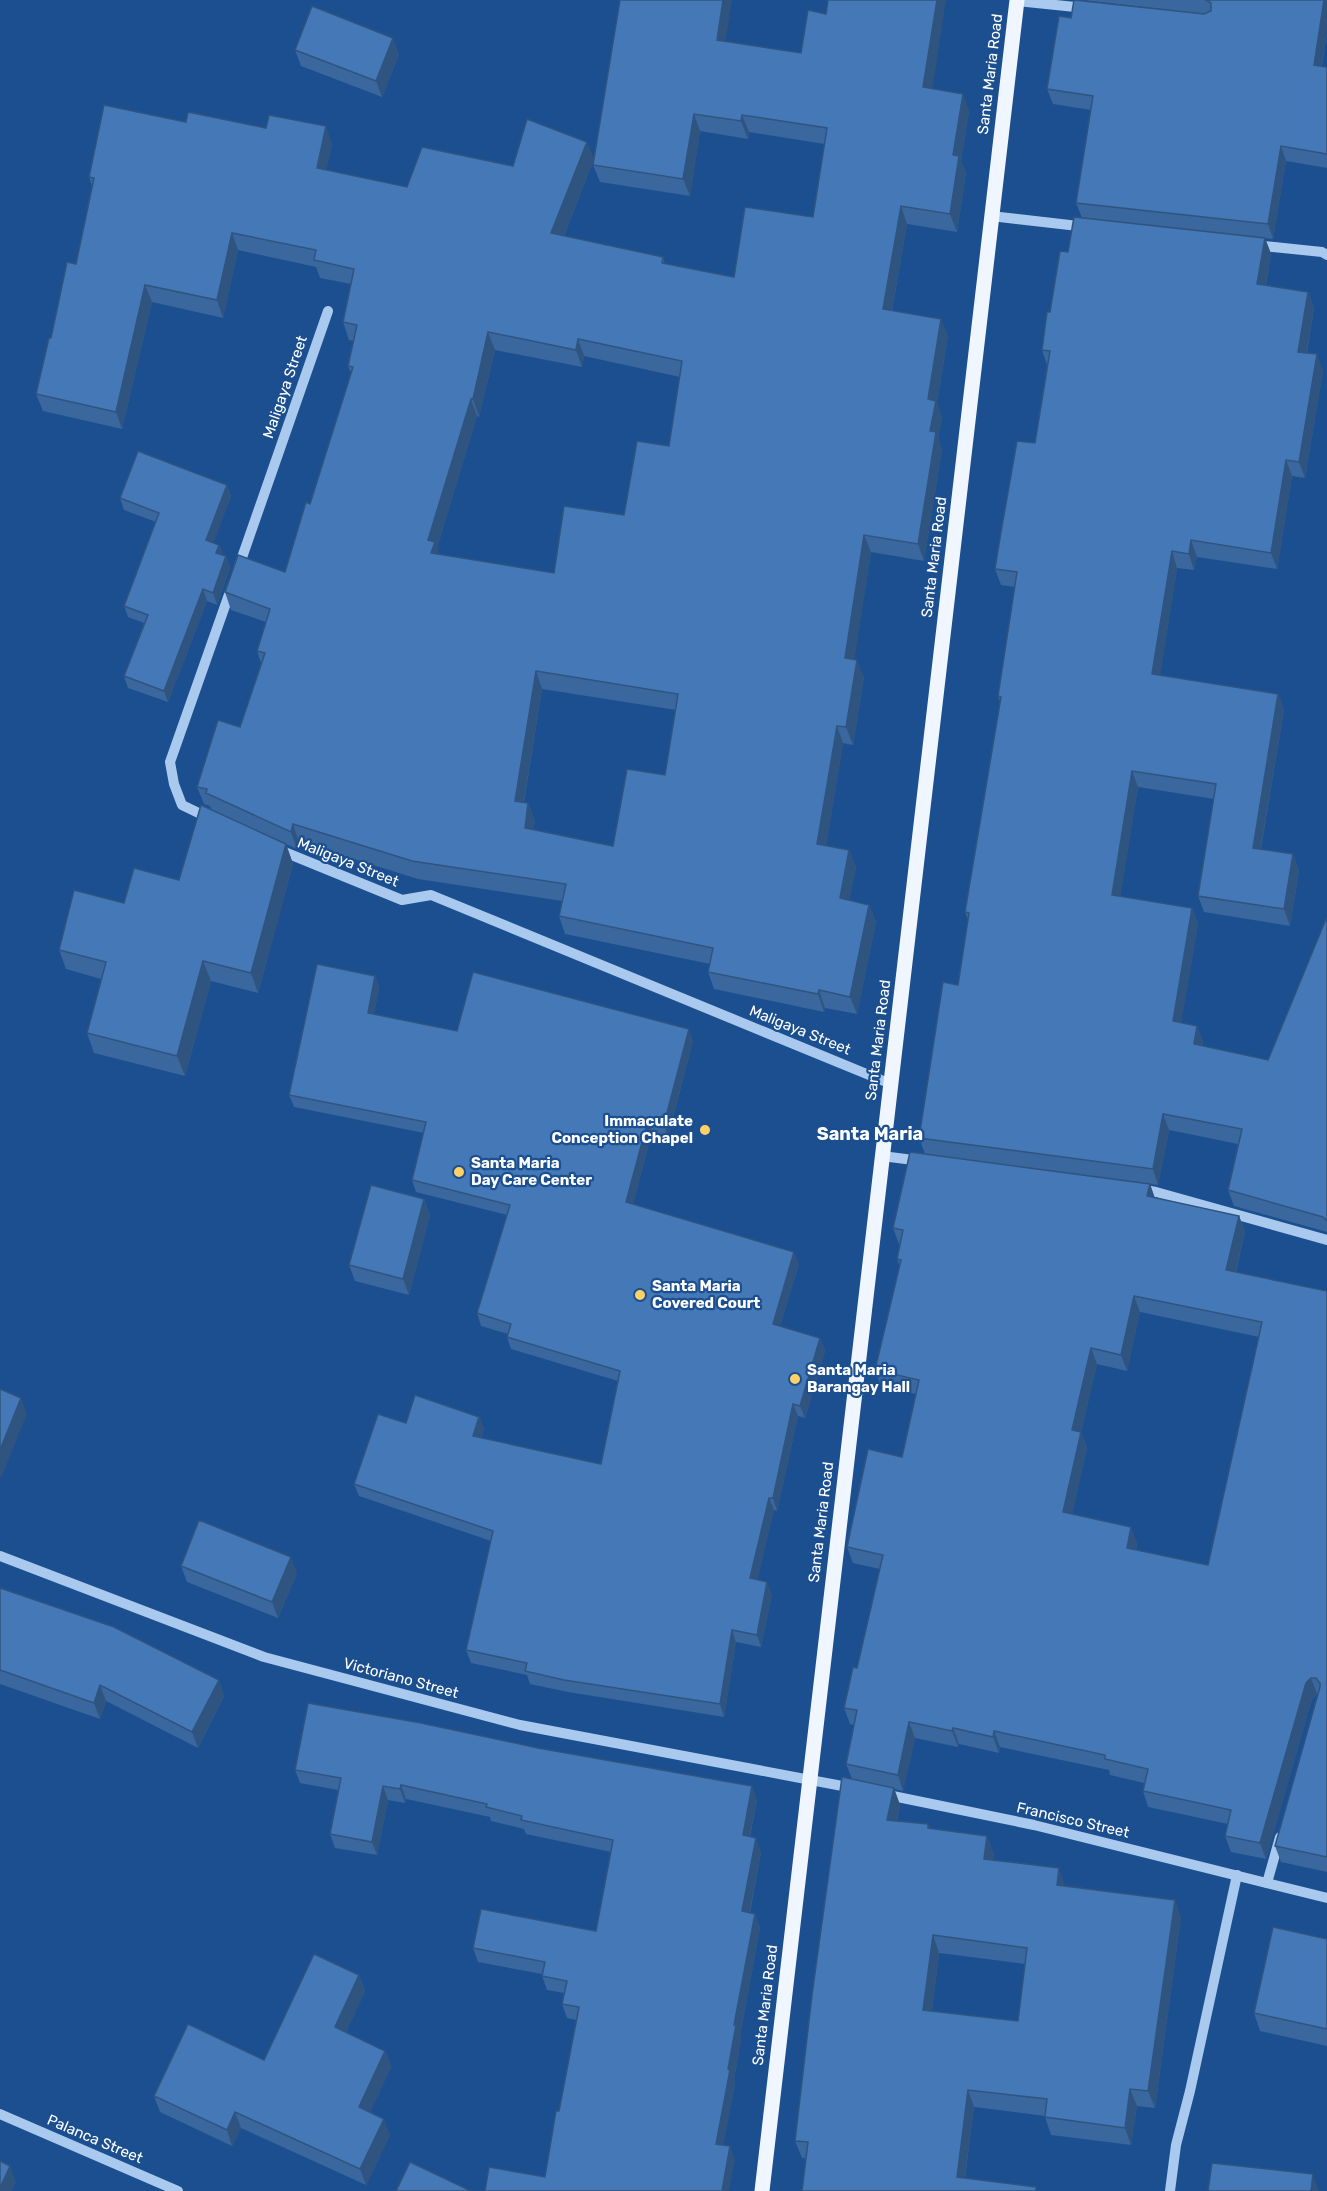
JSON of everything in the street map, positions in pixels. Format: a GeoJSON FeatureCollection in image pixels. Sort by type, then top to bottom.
{"type":"FeatureCollection","features":[{"type":"Feature","properties":{"kind":"main road","name":"Santa Maria Road"},"geometry":{"type":"LineString","coordinates":[[762,2191],[1017,0]]}},
{"type":"Feature","properties":{"kind":"street"},"geometry":{"type":"LineString","coordinates":[[1017,0],[1096,10]]}},
{"type":"Feature","properties":{"kind":"street"},"geometry":{"type":"LineString","coordinates":[[992,216],[1098,228]]}},
{"type":"Feature","properties":{"kind":"street"},"geometry":{"type":"LineString","coordinates":[[1239,243],[1322,252],[1327,255]]}},
{"type":"Feature","properties":{"kind":"street","name":"Maligaya Street"},"geometry":{"type":"LineString","coordinates":[[222,824],[182,806],[174,784],[170,762],[328,311]]}},
{"type":"Feature","properties":{"kind":"street","name":"Maligaya Street"},"geometry":{"type":"LineString","coordinates":[[262,842],[402,900],[430,895],[891,1084]]}},
{"type":"Feature","properties":{"kind":"street"},"geometry":{"type":"LineString","coordinates":[[882,1156],[928,1162]]}},
{"type":"Feature","properties":{"kind":"street"},"geometry":{"type":"LineString","coordinates":[[1122,1187],[1156,1192],[1327,1240]]}},
{"type":"Feature","properties":{"kind":"street","name":"Victoriano Street"},"geometry":{"type":"LineString","coordinates":[[0,1556],[264,1657],[520,1725],[809,1779]]}},
{"type":"Feature","properties":{"kind":"street","name":"Francisco Street"},"geometry":{"type":"LineString","coordinates":[[809,1779],[1034,1825],[1327,1898]]}},
{"type":"Feature","properties":{"kind":"street"},"geometry":{"type":"LineString","coordinates":[[1267,1883],[1283,1826]]}},
{"type":"Feature","properties":{"kind":"street"},"geometry":{"type":"LineString","coordinates":[[1170,2191],[1176,2145],[1237,1875]]}},
{"type":"Feature","properties":{"kind":"street","name":"Palanca Street"},"geometry":{"type":"LineString","coordinates":[[0,2114],[178,2191]]}},
{"type":"Feature","properties":{"kind":"building"},"geometry":{"type":"Polygon","coordinates":[[[620,0],[723,0],[717,40],[801,53],[808,10],[826,14],[828,0],[937,0],[923,87],[963,94],[953,155],[959,156],[950,214],[901,206],[883,309],[941,319],[928,399],[936,401],[930,431],[936,432],[918,544],[864,535],[845,658],[857,660],[846,727],[837,726],[817,844],[849,850],[840,898],[869,905],[850,997],[819,990],[818,994],[708,972],[713,948],[559,916],[566,884],[412,861],[293,824],[291,832],[206,793],[207,789],[197,787],[218,720],[240,727],[265,653],[257,651],[270,609],[225,592],[238,555],[285,572],[306,502],[310,504],[353,367],[348,366],[357,325],[343,322],[354,269],[314,260],[316,250],[232,233],[217,300],[145,285],[116,412],[36,394],[67,262],[76,264],[94,178],[89,177],[104,105],[186,122],[188,112],[266,128],[269,115],[326,126],[317,168],[407,187],[422,147],[513,166],[527,119],[587,142],[551,233],[663,257],[662,263],[734,277],[745,207],[813,217],[827,128],[742,115],[741,121],[694,114],[683,179],[593,165],[620,0]],[[488,332],[473,399],[471,399],[428,540],[435,542],[431,553],[554,573],[564,506],[624,515],[637,441],[669,446],[682,361],[578,339],[576,350],[488,332]],[[536,671],[515,801],[528,803],[525,828],[613,846],[627,769],[665,775],[678,694],[536,671]]]}},
{"type":"Feature","properties":{"kind":"building"},"geometry":{"type":"Polygon","coordinates":[[[1074,0],[1204,14],[1211,11],[1211,3],[1206,0],[1324,0],[1314,65],[1327,67],[1327,154],[1281,146],[1268,224],[1076,203],[1093,96],[1047,89],[1059,16],[1071,18],[1074,0]]]}},
{"type":"Feature","properties":{"kind":"building"},"geometry":{"type":"Polygon","coordinates":[[[312,6],[393,38],[376,81],[295,50],[312,6]]]}},
{"type":"Feature","properties":{"kind":"building"},"geometry":{"type":"Polygon","coordinates":[[[1074,217],[1265,238],[1257,284],[1308,292],[1298,352],[1317,354],[1299,462],[1286,460],[1271,553],[1191,540],[1189,554],[1172,551],[1152,674],[1278,694],[1253,848],[1293,854],[1284,909],[1198,896],[1216,784],[1132,771],[1112,895],[1192,908],[1173,1021],[1197,1026],[1194,1044],[1268,1060],[1327,919],[1327,1221],[1323,1217],[1228,1190],[1242,1129],[1163,1114],[1153,1169],[919,1138],[943,982],[958,985],[969,913],[965,912],[1001,697],[998,696],[1017,572],[995,569],[1001,532],[1017,441],[1035,443],[1050,351],[1042,350],[1047,312],[1050,312],[1060,251],[1068,252],[1074,217]]]}},
{"type":"Feature","properties":{"kind":"building"},"geometry":{"type":"Polygon","coordinates":[[[138,451],[227,485],[206,540],[219,545],[216,553],[226,556],[213,593],[203,589],[164,691],[124,676],[148,615],[124,606],[159,513],[120,498],[138,451]]]}},
{"type":"Feature","properties":{"kind":"building"},"geometry":{"type":"Polygon","coordinates":[[[201,805],[286,844],[251,973],[203,961],[177,1056],[87,1033],[106,962],[59,950],[74,890],[124,903],[134,868],[179,880],[201,805]]]}},
{"type":"Feature","properties":{"kind":"building"},"geometry":{"type":"Polygon","coordinates":[[[317,964],[375,976],[368,1013],[457,1031],[473,972],[689,1029],[664,1124],[648,1120],[626,1202],[794,1252],[773,1324],[820,1338],[800,1406],[793,1404],[773,1498],[769,1498],[750,1578],[767,1582],[757,1635],[732,1630],[720,1704],[564,1680],[525,1671],[527,1663],[466,1650],[493,1531],[354,1484],[378,1414],[406,1423],[415,1395],[479,1417],[473,1436],[601,1464],[620,1371],[507,1337],[511,1324],[477,1313],[510,1205],[412,1180],[426,1122],[289,1095],[317,964]]]}},
{"type":"Feature","properties":{"kind":"building"},"geometry":{"type":"Polygon","coordinates":[[[910,1152],[1150,1184],[1147,1196],[1239,1216],[1226,1270],[1327,1291],[1327,1857],[1275,1846],[1320,1687],[1316,1678],[1311,1678],[1306,1683],[1260,1843],[1225,1836],[1231,1810],[1143,1791],[1148,1769],[1105,1759],[1105,1755],[994,1731],[993,1737],[953,1728],[952,1731],[909,1722],[898,1775],[846,1764],[857,1710],[844,1708],[853,1667],[857,1668],[883,1555],[847,1547],[868,1449],[902,1457],[919,1380],[875,1370],[901,1260],[897,1259],[903,1230],[893,1228],[910,1152]],[[1134,1296],[1121,1355],[1091,1348],[1072,1430],[1081,1432],[1063,1512],[1131,1527],[1127,1548],[1208,1565],[1262,1322],[1134,1296]]]}},
{"type":"Feature","properties":{"kind":"building"},"geometry":{"type":"Polygon","coordinates":[[[371,1185],[424,1199],[403,1279],[349,1265],[371,1185]]]}},
{"type":"Feature","properties":{"kind":"building"},"geometry":{"type":"Polygon","coordinates":[[[0,1389],[21,1398],[0,1450],[0,1389]]]}},
{"type":"Feature","properties":{"kind":"building"},"geometry":{"type":"Polygon","coordinates":[[[199,1520],[291,1557],[272,1602],[181,1566],[199,1520]]]}},
{"type":"Feature","properties":{"kind":"building"},"geometry":{"type":"Polygon","coordinates":[[[0,1588],[114,1627],[219,1680],[192,1732],[100,1685],[94,1703],[0,1670],[0,1588]]]}},
{"type":"Feature","properties":{"kind":"building"},"geometry":{"type":"Polygon","coordinates":[[[308,1703],[421,1723],[538,1748],[752,1786],[743,1835],[756,1838],[742,1911],[755,1914],[734,2025],[736,2025],[728,2069],[730,2070],[716,2144],[730,2146],[722,2191],[485,2191],[489,2167],[545,2177],[556,2111],[559,2111],[579,2007],[562,2004],[567,1981],[542,1976],[545,1962],[473,1948],[481,1909],[596,1931],[613,1840],[521,1820],[522,1816],[486,1807],[487,1804],[401,1785],[400,1789],[383,1786],[372,1842],[330,1834],[341,1778],[295,1770],[308,1703]]]}},
{"type":"Feature","properties":{"kind":"building"},"geometry":{"type":"Polygon","coordinates":[[[842,1777],[894,1788],[887,1820],[928,1824],[928,1828],[987,1836],[984,1859],[1059,1868],[1057,1885],[1175,1900],[1148,2091],[1130,2089],[1125,2128],[1045,2117],[1047,2099],[968,2090],[957,2177],[1036,2187],[1036,2191],[802,2191],[808,2142],[795,2141],[812,1995],[842,1777]],[[933,1935],[923,2010],[1018,2021],[1027,1948],[933,1935]]]}},
{"type":"Feature","properties":{"kind":"building"},"geometry":{"type":"Polygon","coordinates":[[[1273,1927],[1327,1939],[1327,2029],[1254,2013],[1273,1927]]]}},
{"type":"Feature","properties":{"kind":"building"},"geometry":{"type":"Polygon","coordinates":[[[314,1954],[359,1975],[335,2027],[385,2051],[359,2107],[384,2119],[360,2169],[235,2112],[227,2130],[154,2096],[188,2024],[264,2060],[314,1954]]]}},
{"type":"Feature","properties":{"kind":"building"},"geometry":{"type":"Polygon","coordinates":[[[0,2161],[10,2166],[0,2188],[0,2161]]]}},
{"type":"Feature","properties":{"kind":"building"},"geometry":{"type":"Polygon","coordinates":[[[410,2162],[471,2191],[396,2191],[410,2162]]]}},
{"type":"Feature","properties":{"kind":"building"},"geometry":{"type":"Polygon","coordinates":[[[1212,2163],[1313,2174],[1311,2191],[1208,2191],[1212,2163]]]}},
{"type":"Feature","properties":{"kind":"place","name":"Immaculate Conception Chapel"},"geometry":{"type":"Point","coordinates":[705,1130]}},
{"type":"Feature","properties":{"kind":"place","name":"Santa Maria Day Care Center"},"geometry":{"type":"Point","coordinates":[459,1172]}},
{"type":"Feature","properties":{"kind":"place","name":"Santa Maria Covered Court"},"geometry":{"type":"Point","coordinates":[640,1295]}},
{"type":"Feature","properties":{"kind":"place","name":"Santa Maria Barangay Hall"},"geometry":{"type":"Point","coordinates":[795,1379]}},
{"type":"Feature","properties":{"kind":"district","name":"Santa Maria"},"geometry":{"type":"Point","coordinates":[870,1134]}}]}
